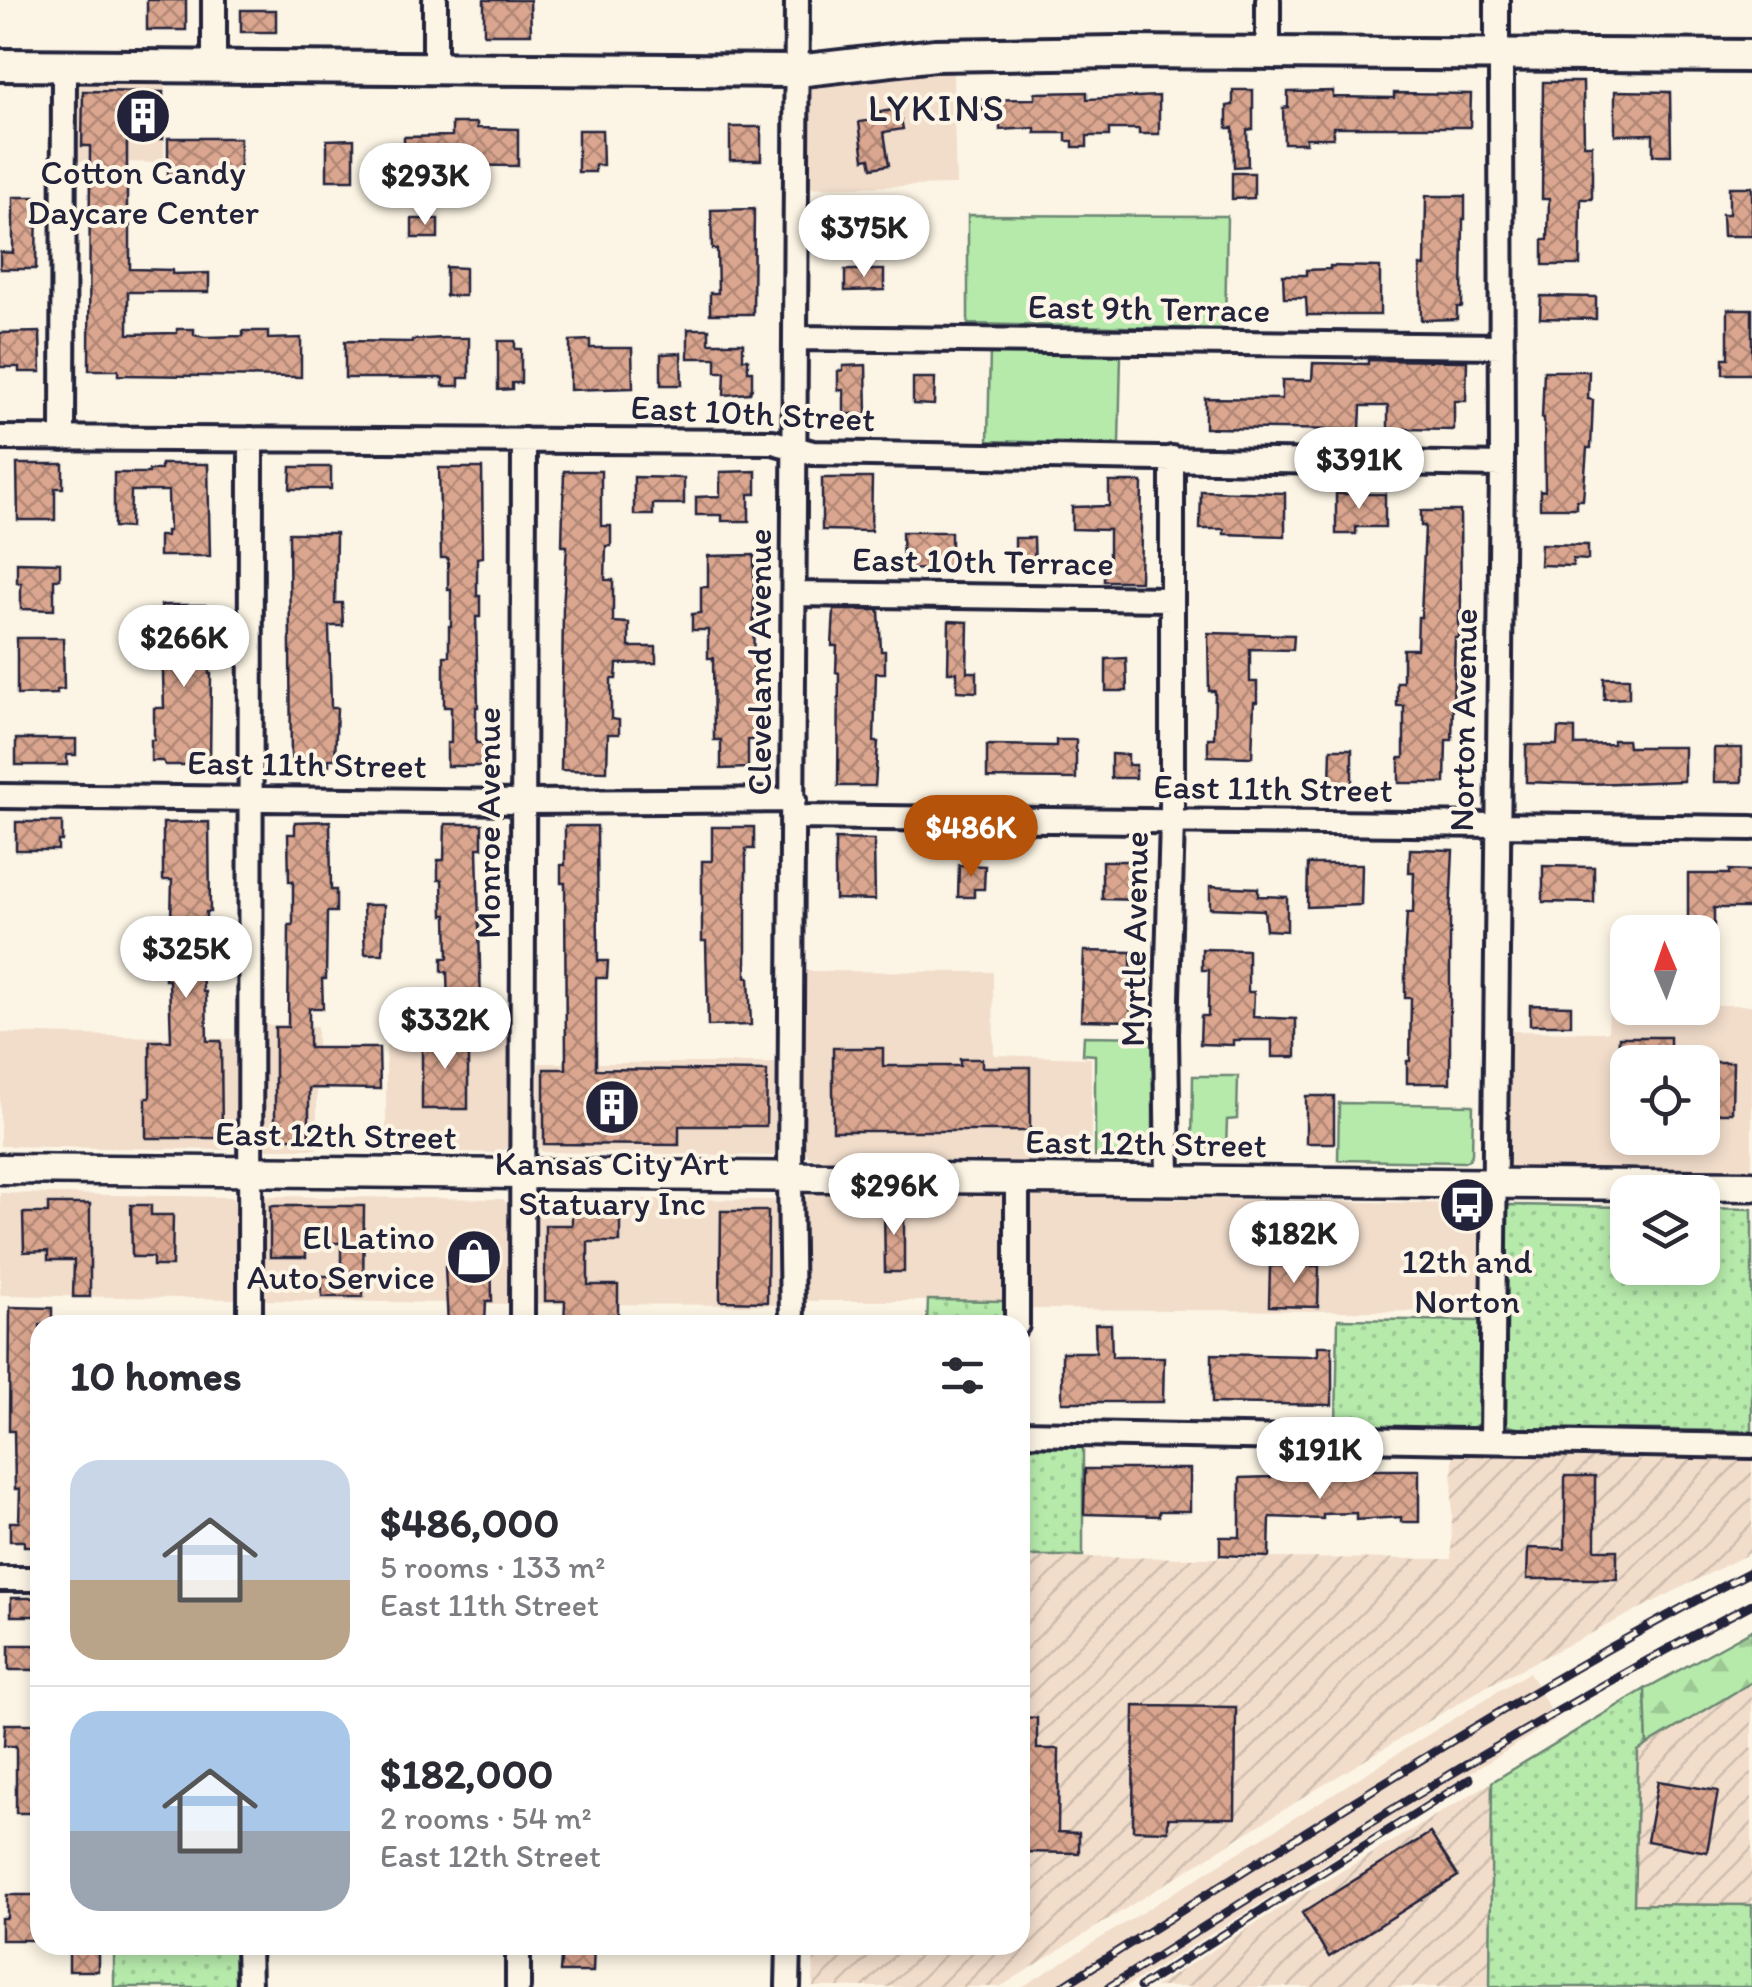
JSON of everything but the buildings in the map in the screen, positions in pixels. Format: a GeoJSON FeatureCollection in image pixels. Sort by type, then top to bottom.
{"type":"FeatureCollection","features":[{"type":"Feature","properties":{"kind":"main road"},"geometry":{"type":"LineString","coordinates":[[0,65],[797,71],[935,56],[1119,52],[1752,56]]}},
{"type":"Feature","properties":{"kind":"street"},"geometry":{"type":"LineString","coordinates":[[214,0],[214,67]]}},
{"type":"Feature","properties":{"kind":"street"},"geometry":{"type":"LineString","coordinates":[[434,0],[435,69]]}},
{"type":"Feature","properties":{"kind":"street","name":"Cleveland Avenue"},"geometry":{"type":"LineString","coordinates":[[792,1315],[798,0]]}},
{"type":"Feature","properties":{"kind":"street"},"geometry":{"type":"LineString","coordinates":[[1268,0],[1268,54]]}},
{"type":"Feature","properties":{"kind":"street","name":"Norton Avenue"},"geometry":{"type":"LineString","coordinates":[[1492,1440],[1502,464],[1498,0]]}},
{"type":"Feature","properties":{"kind":"street"},"geometry":{"type":"LineString","coordinates":[[63,439],[64,66]]}},
{"type":"Feature","properties":{"kind":"street","name":"East 9th Terrace"},"geometry":{"type":"LineString","coordinates":[[795,338],[1502,346]]}},
{"type":"Feature","properties":{"kind":"street","name":"East 10th Street"},"geometry":{"type":"LineString","coordinates":[[0,438],[773,442],[814,453],[1502,464]]}},
{"type":"Feature","properties":{"kind":"street"},"geometry":{"type":"LineString","coordinates":[[250,1315],[252,439]]}},
{"type":"Feature","properties":{"kind":"street","name":"Monroe Avenue"},"geometry":{"type":"LineString","coordinates":[[522,1315],[524,440]]}},
{"type":"Feature","properties":{"kind":"street","name":"Myrtle Avenue"},"geometry":{"type":"LineString","coordinates":[[1168,1181],[1172,458]]}},
{"type":"Feature","properties":{"kind":"street","name":"East 10th Terrace"},"geometry":{"type":"LineString","coordinates":[[794,594],[1171,599]]}},
{"type":"Feature","properties":{"kind":"street","name":"East 11th Street"},"geometry":{"type":"LineString","coordinates":[[0,796],[523,802],[1172,821],[1752,828]]}},
{"type":"Feature","properties":{"kind":"street","name":"East 12th Street"},"geometry":{"type":"LineString","coordinates":[[0,1169],[1752,1186]]}},
{"type":"Feature","properties":{"kind":"street"},"geometry":{"type":"LineString","coordinates":[[1017,1179],[1017,1315]]}},
{"type":"Feature","properties":{"kind":"street"},"geometry":{"type":"LineString","coordinates":[[1030,1433],[1752,1446]]}},
{"type":"Feature","properties":{"kind":"street"},"geometry":{"type":"LineString","coordinates":[[0,1579],[30,1580]]}},
{"type":"Feature","properties":{"kind":"street"},"geometry":{"type":"LineString","coordinates":[[248,1955],[248,1987]]}},
{"type":"Feature","properties":{"kind":"street"},"geometry":{"type":"LineString","coordinates":[[518,1955],[518,1987]]}},
{"type":"Feature","properties":{"kind":"street"},"geometry":{"type":"LineString","coordinates":[[788,1987],[789,1955]]}},
{"type":"Feature","properties":{"kind":"shaded area"},"geometry":{"type":"Polygon","coordinates":[[[951,66],[956,185],[806,188],[809,89],[951,66]]]}},
{"type":"Feature","properties":{"kind":"shaded area"},"geometry":{"type":"Polygon","coordinates":[[[82,83],[165,84],[164,163],[71,161],[73,87],[82,83]]]}},
{"type":"Feature","properties":{"kind":"shaded area"},"geometry":{"type":"Polygon","coordinates":[[[805,971],[993,972],[994,1055],[1091,1058],[1091,1162],[809,1157],[805,1151],[805,971]]]}},
{"type":"Feature","properties":{"kind":"shaded area"},"geometry":{"type":"Polygon","coordinates":[[[1720,1005],[1752,1005],[1752,1170],[1510,1169],[1505,1163],[1504,1031],[1608,1032],[1609,1006],[1610,1025],[1720,1025],[1720,1005]]]}},
{"type":"Feature","properties":{"kind":"shaded area"},"geometry":{"type":"Polygon","coordinates":[[[263,1025],[317,1026],[317,1149],[266,1149],[261,1145],[263,1025]]]}},
{"type":"Feature","properties":{"kind":"shaded area"},"geometry":{"type":"Polygon","coordinates":[[[386,1025],[513,1026],[512,1145],[498,1153],[386,1150],[386,1025]]]}},
{"type":"Feature","properties":{"kind":"shaded area"},"geometry":{"type":"Polygon","coordinates":[[[0,1033],[236,1039],[236,1144],[223,1150],[0,1146],[0,1033]]]}},
{"type":"Feature","properties":{"kind":"shaded area"},"geometry":{"type":"Polygon","coordinates":[[[539,1063],[780,1063],[782,1145],[773,1156],[542,1152],[538,1147],[539,1063]]]}},
{"type":"Feature","properties":{"kind":"shaded area"},"geometry":{"type":"Polygon","coordinates":[[[0,1193],[232,1197],[236,1202],[235,1299],[0,1295],[0,1193]]]}},
{"type":"Feature","properties":{"kind":"shaded area"},"geometry":{"type":"Polygon","coordinates":[[[818,1194],[1000,1196],[1006,1208],[1007,1301],[801,1301],[803,1201],[818,1194]]]}},
{"type":"Feature","properties":{"kind":"shaded area"},"geometry":{"type":"Polygon","coordinates":[[[271,1196],[503,1199],[509,1212],[508,1304],[259,1300],[260,1203],[271,1196]]]}},
{"type":"Feature","properties":{"kind":"shaded area"},"geometry":{"type":"Polygon","coordinates":[[[1032,1196],[1477,1204],[1483,1223],[1481,1312],[1026,1309],[1028,1202],[1032,1196]]]}},
{"type":"Feature","properties":{"kind":"shaded area"},"geometry":{"type":"Polygon","coordinates":[[[538,1198],[773,1200],[778,1206],[778,1305],[531,1304],[532,1203],[538,1198]]]}},
{"type":"Feature","properties":{"kind":"shaded area"},"geometry":{"type":"Polygon","coordinates":[[[1453,1450],[1752,1455],[1752,1552],[1487,1686],[1000,1987],[813,1987],[814,1955],[1030,1955],[1030,1557],[1451,1559],[1453,1450]]]}},
{"type":"Feature","properties":{"kind":"shaded area"},"geometry":{"type":"Polygon","coordinates":[[[1529,1672],[1556,1720],[1126,1987],[1022,1987],[1529,1672]]]}},
{"type":"Feature","properties":{"kind":"shaded area"},"geometry":{"type":"Polygon","coordinates":[[[1752,1682],[1752,1905],[1634,1905],[1638,1751],[1752,1682]]]}},
{"type":"Feature","properties":{"kind":"shaded area"},"geometry":{"type":"Polygon","coordinates":[[[1492,1782],[1490,1987],[1154,1987],[1288,1903],[1492,1782]]]}},
{"type":"Feature","properties":{"kind":"green space"},"geometry":{"type":"Polygon","coordinates":[[[968,215],[1227,216],[1225,329],[968,324],[968,215]]]}},
{"type":"Feature","properties":{"kind":"green space"},"geometry":{"type":"Polygon","coordinates":[[[990,351],[1121,354],[1119,444],[988,441],[990,351]]]}},
{"type":"Feature","properties":{"kind":"green space"},"geometry":{"type":"Polygon","coordinates":[[[1084,1036],[1153,1037],[1153,1156],[1095,1157],[1095,1055],[1083,1054],[1084,1036]]]}},
{"type":"Feature","properties":{"kind":"green space"},"geometry":{"type":"Polygon","coordinates":[[[1193,1076],[1238,1076],[1237,1119],[1227,1120],[1226,1148],[1192,1148],[1193,1076]]]}},
{"type":"Feature","properties":{"kind":"green space"},"geometry":{"type":"Polygon","coordinates":[[[1339,1103],[1473,1105],[1472,1154],[1464,1162],[1338,1160],[1339,1103]]]}},
{"type":"Feature","properties":{"kind":"green space"},"geometry":{"type":"Polygon","coordinates":[[[1509,1205],[1610,1207],[1610,1285],[1720,1285],[1720,1208],[1752,1209],[1752,1431],[1508,1426],[1503,1416],[1504,1212],[1509,1205]]]}},
{"type":"Feature","properties":{"kind":"green space"},"geometry":{"type":"Polygon","coordinates":[[[928,1300],[1007,1301],[1006,1315],[927,1315],[928,1300]]]}},
{"type":"Feature","properties":{"kind":"green space"},"geometry":{"type":"Polygon","coordinates":[[[1338,1319],[1482,1321],[1481,1422],[1472,1428],[1336,1426],[1338,1319]]]}},
{"type":"Feature","properties":{"kind":"green space"},"geometry":{"type":"Polygon","coordinates":[[[1030,1444],[1083,1444],[1083,1556],[1030,1556],[1030,1444]]]}},
{"type":"Feature","properties":{"kind":"green space"},"geometry":{"type":"Polygon","coordinates":[[[1752,1630],[1752,1682],[1647,1745],[1645,1689],[1752,1630]]]}},
{"type":"Feature","properties":{"kind":"green space"},"geometry":{"type":"Polygon","coordinates":[[[1645,1689],[1647,1745],[1638,1751],[1634,1904],[1752,1905],[1752,1987],[1490,1987],[1492,1782],[1645,1689]]]}},
{"type":"Feature","properties":{"kind":"green space"},"geometry":{"type":"Polygon","coordinates":[[[114,1955],[237,1955],[237,1987],[114,1987],[114,1955]]]}},
{"type":"Feature","properties":{"kind":"railway"},"geometry":{"type":"LineString","coordinates":[[1061,1987],[1488,1719],[1752,1571]]}},
{"type":"Feature","properties":{"kind":"railway"},"geometry":{"type":"LineString","coordinates":[[1109,1987],[1507,1741],[1752,1604]]}},
{"type":"Feature","properties":{"kind":"railway"},"geometry":{"type":"LineString","coordinates":[[1140,1987],[1470,1779]]}},
{"type":"Feature","properties":{"kind":"place","name":"Cotton Candy Daycare Center"},"geometry":{"type":"Point","coordinates":[143,116]}},
{"type":"Feature","properties":{"kind":"place","name":"Kansas City Art Statuary Inc"},"geometry":{"type":"Point","coordinates":[612,1107]}},
{"type":"Feature","properties":{"kind":"place","name":"12th and Norton"},"geometry":{"type":"Point","coordinates":[1467,1205]}},
{"type":"Feature","properties":{"kind":"place","name":"El Latino Auto Service"},"geometry":{"type":"Point","coordinates":[474,1257]}},
{"type":"Feature","properties":{"kind":"district","name":"LYKINS"},"geometry":{"type":"Point","coordinates":[937,108]}}]}
